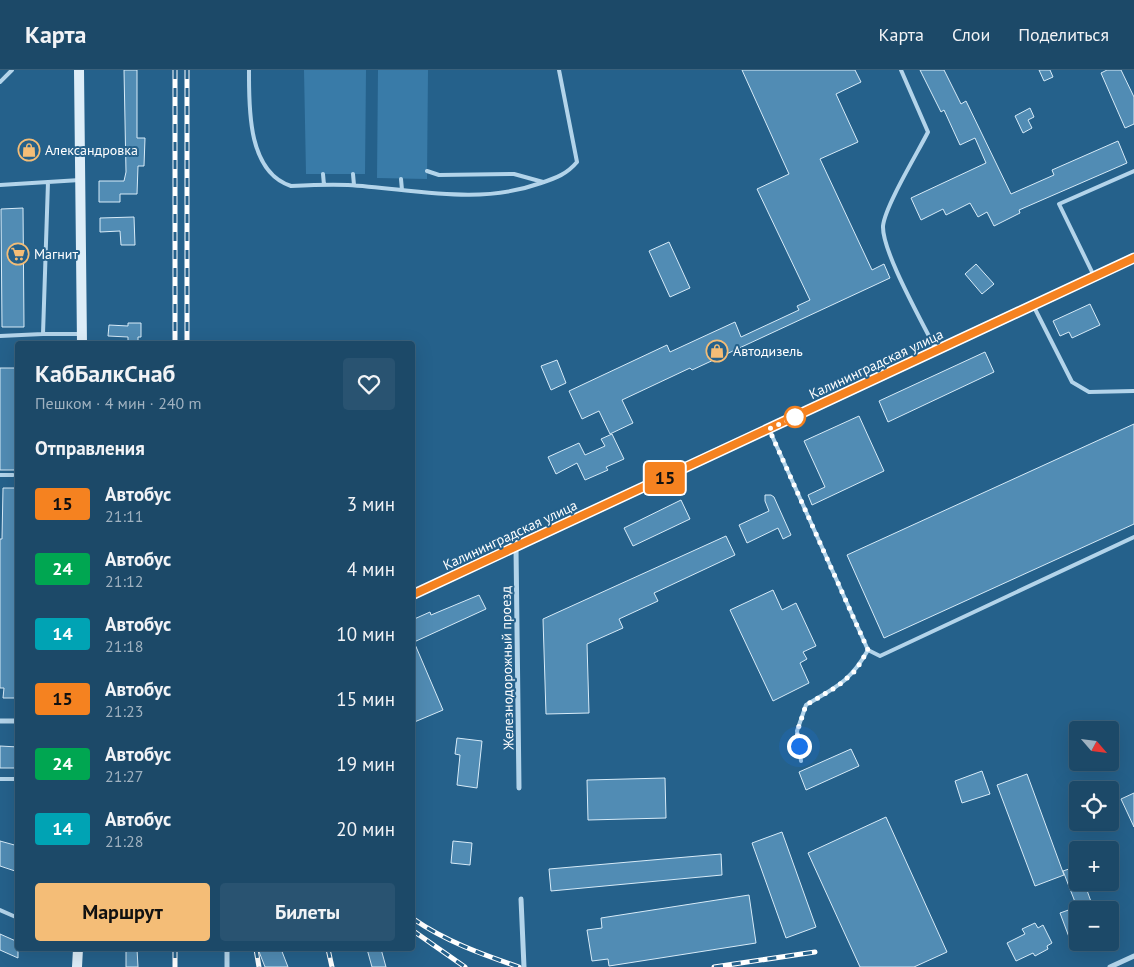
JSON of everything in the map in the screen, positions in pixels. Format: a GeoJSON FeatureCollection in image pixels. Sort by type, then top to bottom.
{"type":"FeatureCollection","features":[{"type":"Feature","properties":{"kind":"main road"},"geometry":{"type":"LineString","coordinates":[[79,70],[82,339]]}},
{"type":"Feature","properties":{"kind":"main road"},"geometry":{"type":"LineString","coordinates":[[78,951],[78,967]]}},
{"type":"Feature","properties":{"kind":"street","name":"Калининградская улица"},"geometry":{"type":"LineString","coordinates":[[415,594],[1134,258]]}},
{"type":"Feature","properties":{"kind":"street","name":"Железнодорожный проезд"},"geometry":{"type":"LineString","coordinates":[[516,548],[519,788]]}},
{"type":"Feature","properties":{"kind":"street"},"geometry":{"type":"LineString","coordinates":[[0,721],[15,721]]}},
{"type":"Feature","properties":{"kind":"street"},"geometry":{"type":"LineString","coordinates":[[521,899],[524,967]]}},
{"type":"Feature","properties":{"kind":"street"},"geometry":{"type":"LineString","coordinates":[[227,951],[227,967]]}},
{"type":"Feature","properties":{"kind":"street"},"geometry":{"type":"LineString","coordinates":[[1110,967],[1134,956]]}},
{"type":"Feature","properties":{"kind":"lane"},"geometry":{"type":"LineString","coordinates":[[0,82],[12,70]]}},
{"type":"Feature","properties":{"kind":"lane"},"geometry":{"type":"LineString","coordinates":[[249,70],[250,130],[265,164],[282,183],[291,186],[354,185],[449,195],[498,195],[544,182],[569,172],[577,162],[559,70]]}},
{"type":"Feature","properties":{"kind":"lane"},"geometry":{"type":"LineString","coordinates":[[901,70],[928,132],[887,211],[883,226],[886,248],[936,351]]}},
{"type":"Feature","properties":{"kind":"lane"},"geometry":{"type":"LineString","coordinates":[[427,171],[439,175],[514,174],[544,182]]}},
{"type":"Feature","properties":{"kind":"lane"},"geometry":{"type":"LineString","coordinates":[[1094,276],[1059,204],[1134,171]]}},
{"type":"Feature","properties":{"kind":"lane"},"geometry":{"type":"LineString","coordinates":[[323,174],[324,185]]}},
{"type":"Feature","properties":{"kind":"lane"},"geometry":{"type":"LineString","coordinates":[[353,174],[354,185]]}},
{"type":"Feature","properties":{"kind":"lane"},"geometry":{"type":"LineString","coordinates":[[401,178],[402,190]]}},
{"type":"Feature","properties":{"kind":"lane"},"geometry":{"type":"LineString","coordinates":[[0,185],[80,180]]}},
{"type":"Feature","properties":{"kind":"lane"},"geometry":{"type":"LineString","coordinates":[[43,334],[48,182]]}},
{"type":"Feature","properties":{"kind":"lane"},"geometry":{"type":"LineString","coordinates":[[1033,305],[1072,382],[1089,392],[1134,391]]}},
{"type":"Feature","properties":{"kind":"lane"},"geometry":{"type":"LineString","coordinates":[[0,336],[43,334],[82,339]]}},
{"type":"Feature","properties":{"kind":"lane"},"geometry":{"type":"LineString","coordinates":[[769,429],[868,650],[880,656],[1134,537]]}},
{"type":"Feature","properties":{"kind":"lane"},"geometry":{"type":"LineString","coordinates":[[0,475],[13,475]]}},
{"type":"Feature","properties":{"kind":"lane"},"geometry":{"type":"LineString","coordinates":[[801,761],[797,732],[806,705],[838,686],[856,670],[868,650]]}},
{"type":"Feature","properties":{"kind":"lane"},"geometry":{"type":"LineString","coordinates":[[0,779],[14,779]]}},
{"type":"Feature","properties":{"kind":"lane"},"geometry":{"type":"LineString","coordinates":[[0,910],[15,917]]}},
{"type":"Feature","properties":{"kind":"shaded area"},"geometry":{"type":"Polygon","coordinates":[[[304,70],[366,70],[365,174],[306,174],[304,70]]]}},
{"type":"Feature","properties":{"kind":"shaded area"},"geometry":{"type":"Polygon","coordinates":[[[378,70],[428,70],[427,179],[377,178],[378,70]]]}},
{"type":"Feature","properties":{"kind":"building"},"geometry":{"type":"Polygon","coordinates":[[[124,70],[137,70],[137,138],[145,138],[144,166],[138,166],[137,194],[120,194],[120,202],[99,202],[99,181],[124,181],[126,172],[124,70]]]}},
{"type":"Feature","properties":{"kind":"building"},"geometry":{"type":"Polygon","coordinates":[[[742,70],[855,70],[861,82],[836,94],[858,142],[820,159],[872,270],[884,264],[890,278],[692,370],[690,368],[622,400],[633,423],[610,434],[599,411],[582,419],[569,391],[667,345],[670,352],[735,322],[741,337],[799,310],[797,306],[810,300],[757,189],[789,174],[742,70]]]}},
{"type":"Feature","properties":{"kind":"building"},"geometry":{"type":"Polygon","coordinates":[[[920,70],[944,70],[961,104],[966,101],[1011,194],[1054,175],[1052,170],[1118,141],[1127,163],[1019,210],[1020,213],[994,226],[987,212],[978,217],[970,203],[946,215],[943,209],[921,220],[911,198],[986,163],[975,138],[960,145],[944,110],[941,112],[920,70]]]}},
{"type":"Feature","properties":{"kind":"building"},"geometry":{"type":"Polygon","coordinates":[[[1039,70],[1050,70],[1053,77],[1044,81],[1039,70]]]}},
{"type":"Feature","properties":{"kind":"building"},"geometry":{"type":"Polygon","coordinates":[[[1107,70],[1121,70],[1134,97],[1134,124],[1125,128],[1101,73],[1107,70]]]}},
{"type":"Feature","properties":{"kind":"building"},"geometry":{"type":"Polygon","coordinates":[[[1030,108],[1034,117],[1028,120],[1032,128],[1023,133],[1015,116],[1030,108]]]}},
{"type":"Feature","properties":{"kind":"building"},"geometry":{"type":"Polygon","coordinates":[[[23,208],[24,327],[2,327],[1,209],[23,208]]]}},
{"type":"Feature","properties":{"kind":"building"},"geometry":{"type":"Polygon","coordinates":[[[134,217],[135,245],[121,245],[120,231],[100,232],[100,218],[134,217]]]}},
{"type":"Feature","properties":{"kind":"building"},"geometry":{"type":"Polygon","coordinates":[[[669,242],[690,288],[670,297],[649,251],[669,242]]]}},
{"type":"Feature","properties":{"kind":"building"},"geometry":{"type":"Polygon","coordinates":[[[976,264],[994,284],[982,294],[965,274],[976,264]]]}},
{"type":"Feature","properties":{"kind":"building"},"geometry":{"type":"Polygon","coordinates":[[[1090,304],[1100,325],[1072,338],[1069,332],[1060,336],[1053,321],[1090,304]]]}},
{"type":"Feature","properties":{"kind":"building"},"geometry":{"type":"Polygon","coordinates":[[[128,323],[141,323],[141,337],[138,337],[138,341],[128,341],[128,337],[108,336],[109,325],[128,326],[128,323]]]}},
{"type":"Feature","properties":{"kind":"building"},"geometry":{"type":"Polygon","coordinates":[[[985,352],[994,372],[888,422],[879,401],[985,352]]]}},
{"type":"Feature","properties":{"kind":"building"},"geometry":{"type":"Polygon","coordinates":[[[557,360],[566,383],[551,390],[541,366],[557,360]]]}},
{"type":"Feature","properties":{"kind":"building"},"geometry":{"type":"Polygon","coordinates":[[[0,368],[15,368],[15,470],[0,470],[0,368]]]}},
{"type":"Feature","properties":{"kind":"building"},"geometry":{"type":"Polygon","coordinates":[[[859,416],[884,471],[812,505],[808,495],[825,487],[804,441],[859,416]]]}},
{"type":"Feature","properties":{"kind":"building"},"geometry":{"type":"Polygon","coordinates":[[[1134,424],[1134,524],[884,638],[847,555],[1134,424]]]}},
{"type":"Feature","properties":{"kind":"building"},"geometry":{"type":"Polygon","coordinates":[[[612,434],[624,459],[606,467],[608,470],[585,480],[577,463],[556,474],[548,457],[579,443],[585,455],[605,446],[601,439],[612,434]]]}},
{"type":"Feature","properties":{"kind":"building"},"geometry":{"type":"Polygon","coordinates":[[[3,488],[15,488],[15,698],[3,698],[4,688],[0,688],[0,539],[2,539],[3,488]]]}},
{"type":"Feature","properties":{"kind":"building"},"geometry":{"type":"Polygon","coordinates":[[[765,495],[774,497],[791,535],[783,539],[778,528],[747,543],[739,525],[769,511],[765,495]]]}},
{"type":"Feature","properties":{"kind":"building"},"geometry":{"type":"Polygon","coordinates":[[[681,500],[690,519],[633,546],[624,528],[681,500]]]}},
{"type":"Feature","properties":{"kind":"building"},"geometry":{"type":"Polygon","coordinates":[[[726,536],[735,555],[654,593],[658,601],[619,619],[623,628],[587,644],[589,713],[546,714],[543,619],[726,536]]]}},
{"type":"Feature","properties":{"kind":"building"},"geometry":{"type":"Polygon","coordinates":[[[773,590],[782,610],[796,603],[816,646],[803,652],[807,659],[800,663],[809,683],[773,701],[730,610],[773,590]]]}},
{"type":"Feature","properties":{"kind":"building"},"geometry":{"type":"Polygon","coordinates":[[[479,595],[486,609],[415,642],[415,619],[430,612],[431,615],[479,595]]]}},
{"type":"Feature","properties":{"kind":"building"},"geometry":{"type":"Polygon","coordinates":[[[415,644],[443,710],[415,722],[415,644]]]}},
{"type":"Feature","properties":{"kind":"building"},"geometry":{"type":"Polygon","coordinates":[[[457,738],[482,741],[477,788],[457,785],[460,755],[455,754],[457,738]]]}},
{"type":"Feature","properties":{"kind":"building"},"geometry":{"type":"Polygon","coordinates":[[[0,746],[15,747],[15,768],[0,768],[0,746]]]}},
{"type":"Feature","properties":{"kind":"building"},"geometry":{"type":"Polygon","coordinates":[[[851,749],[859,766],[806,790],[799,772],[851,749]]]}},
{"type":"Feature","properties":{"kind":"building"},"geometry":{"type":"Polygon","coordinates":[[[982,771],[990,794],[962,803],[955,781],[982,771]]]}},
{"type":"Feature","properties":{"kind":"building"},"geometry":{"type":"Polygon","coordinates":[[[1027,774],[1064,875],[1035,886],[997,785],[1027,774]]]}},
{"type":"Feature","properties":{"kind":"building"},"geometry":{"type":"Polygon","coordinates":[[[665,778],[666,818],[588,820],[587,780],[665,778]]]}},
{"type":"Feature","properties":{"kind":"building"},"geometry":{"type":"Polygon","coordinates":[[[1134,793],[1134,827],[1121,799],[1134,793]]]}},
{"type":"Feature","properties":{"kind":"building"},"geometry":{"type":"Polygon","coordinates":[[[886,817],[947,952],[914,967],[860,967],[808,853],[886,817]]]}},
{"type":"Feature","properties":{"kind":"building"},"geometry":{"type":"Polygon","coordinates":[[[782,832],[816,927],[786,938],[752,843],[782,832]]]}},
{"type":"Feature","properties":{"kind":"building"},"geometry":{"type":"Polygon","coordinates":[[[0,841],[15,845],[15,871],[0,866],[0,841]]]}},
{"type":"Feature","properties":{"kind":"building"},"geometry":{"type":"Polygon","coordinates":[[[453,841],[472,843],[470,865],[451,863],[453,841]]]}},
{"type":"Feature","properties":{"kind":"building"},"geometry":{"type":"Polygon","coordinates":[[[721,854],[722,875],[551,891],[549,869],[721,854]]]}},
{"type":"Feature","properties":{"kind":"building"},"geometry":{"type":"Polygon","coordinates":[[[1069,869],[1069,886],[1063,871],[1069,869]]]}},
{"type":"Feature","properties":{"kind":"building"},"geometry":{"type":"Polygon","coordinates":[[[1071,891],[1087,891],[1091,901],[1075,901],[1071,891]]]}},
{"type":"Feature","properties":{"kind":"building"},"geometry":{"type":"Polygon","coordinates":[[[749,895],[756,943],[609,966],[608,959],[592,961],[587,930],[602,928],[601,918],[749,895]]]}},
{"type":"Feature","properties":{"kind":"building"},"geometry":{"type":"Polygon","coordinates":[[[1069,910],[1069,937],[1060,913],[1069,910]]]}},
{"type":"Feature","properties":{"kind":"building"},"geometry":{"type":"Polygon","coordinates":[[[1035,923],[1038,928],[1043,925],[1052,943],[1047,946],[1048,949],[1035,956],[1033,953],[1016,961],[1007,943],[1025,934],[1022,929],[1035,923]]]}},
{"type":"Feature","properties":{"kind":"building"},"geometry":{"type":"Polygon","coordinates":[[[0,934],[15,941],[15,951],[18,951],[18,958],[0,950],[0,934]]]}},
{"type":"Feature","properties":{"kind":"building"},"geometry":{"type":"Polygon","coordinates":[[[126,951],[137,951],[138,967],[126,967],[126,951]]]}},
{"type":"Feature","properties":{"kind":"building"},"geometry":{"type":"Polygon","coordinates":[[[259,951],[282,951],[288,967],[265,967],[259,951]]]}},
{"type":"Feature","properties":{"kind":"building"},"geometry":{"type":"Polygon","coordinates":[[[368,951],[382,951],[386,967],[372,967],[368,951]]]}},
{"type":"Feature","properties":{"kind":"railway"},"geometry":{"type":"LineString","coordinates":[[175,70],[175,341]]}},
{"type":"Feature","properties":{"kind":"railway"},"geometry":{"type":"LineString","coordinates":[[187,70],[187,341]]}},
{"type":"Feature","properties":{"kind":"railway"},"geometry":{"type":"LineString","coordinates":[[415,920],[450,940],[519,967]]}},
{"type":"Feature","properties":{"kind":"railway"},"geometry":{"type":"LineString","coordinates":[[415,932],[465,967]]}},
{"type":"Feature","properties":{"kind":"railway"},"geometry":{"type":"LineString","coordinates":[[175,951],[175,967]]}},
{"type":"Feature","properties":{"kind":"railway"},"geometry":{"type":"LineString","coordinates":[[256,951],[259,967]]}},
{"type":"Feature","properties":{"kind":"railway"},"geometry":{"type":"LineString","coordinates":[[328,951],[332,967]]}},
{"type":"Feature","properties":{"kind":"railway"},"geometry":{"type":"LineString","coordinates":[[714,967],[815,952]]}},
{"type":"Feature","properties":{"kind":"bus line","name":"15"},"geometry":{"type":"LineString","coordinates":[[415,594],[1134,258]]}},
{"type":"Feature","properties":{"kind":"place","name":"Александровка"},"geometry":{"type":"Point","coordinates":[29,150]}},
{"type":"Feature","properties":{"kind":"place","name":"Магнит"},"geometry":{"type":"Point","coordinates":[18,254]}},
{"type":"Feature","properties":{"kind":"place","name":"Автодизель"},"geometry":{"type":"Point","coordinates":[717,351]}},
{"type":"Feature","properties":{"kind":"route"},"geometry":{"type":"LineString","coordinates":[[795,417],[769,429],[868,650],[856,670],[838,686],[806,705],[797,732],[799,746]]}}]}
